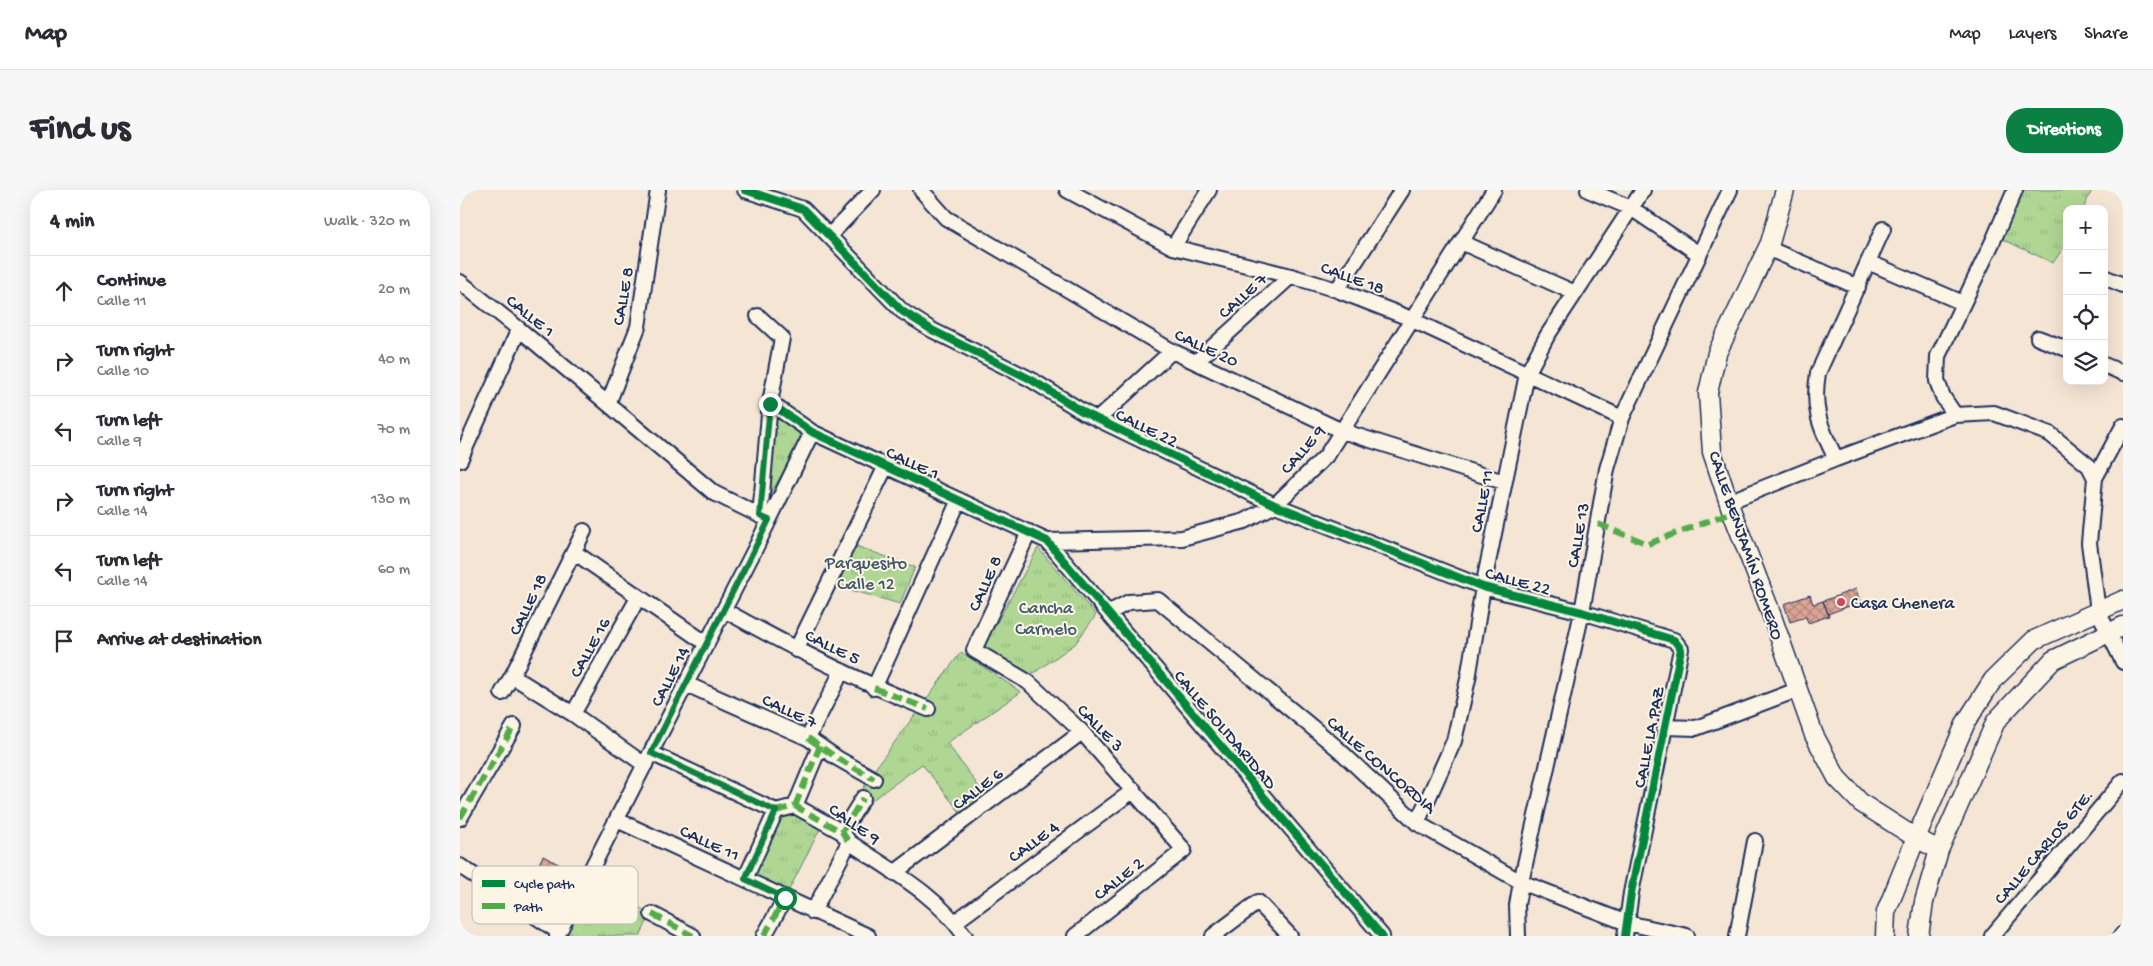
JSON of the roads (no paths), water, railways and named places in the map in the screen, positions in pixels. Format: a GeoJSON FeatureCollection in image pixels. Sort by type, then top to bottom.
{"type":"FeatureCollection","features":[{"type":"Feature","properties":{"kind":"street","name":"CALLE 8"},"geometry":{"type":"LineString","coordinates":[[608,404],[638,327],[658,190]]}},
{"type":"Feature","properties":{"kind":"street","name":"CALLE 22"},"geometry":{"type":"LineString","coordinates":[[745,190],[803,209],[902,311],[932,330],[1030,379],[1098,419],[1275,506],[1483,587],[1582,612]]}},
{"type":"Feature","properties":{"kind":"street"},"geometry":{"type":"LineString","coordinates":[[830,235],[873,190]]}},
{"type":"Feature","properties":{"kind":"street","name":"CALLE 20"},"geometry":{"type":"LineString","coordinates":[[921,190],[946,218],[1172,351],[1342,431],[1504,482]]}},
{"type":"Feature","properties":{"kind":"street","name":"CALLE 18"},"geometry":{"type":"LineString","coordinates":[[1067,190],[1173,247],[1291,276],[1338,290],[1412,320],[1622,418]]}},
{"type":"Feature","properties":{"kind":"street"},"geometry":{"type":"LineString","coordinates":[[1173,247],[1209,190]]}},
{"type":"Feature","properties":{"kind":"street"},"geometry":{"type":"LineString","coordinates":[[1338,290],[1402,190]]}},
{"type":"Feature","properties":{"kind":"street","name":"CALLE 9"},"geometry":{"type":"LineString","coordinates":[[1047,541],[1182,538],[1245,521],[1275,506],[1326,456],[1494,190]]}},
{"type":"Feature","properties":{"kind":"street"},"geometry":{"type":"LineString","coordinates":[[1588,190],[1631,208],[1699,254]]}},
{"type":"Feature","properties":{"kind":"street","name":"CALLE 11"},"geometry":{"type":"LineString","coordinates":[[1417,822],[1454,741],[1468,679],[1483,587],[1527,374],[1547,336],[1642,190]]}},
{"type":"Feature","properties":{"kind":"street","name":"CALLE 13"},"geometry":{"type":"LineString","coordinates":[[1518,936],[1517,905],[1521,882],[1582,612],[1607,469],[1622,418],[1730,190]]}},
{"type":"Feature","properties":{"kind":"street","name":"CALLE BENJAMÍN ROMERO"},"geometry":{"type":"LineString","coordinates":[[1785,190],[1768,248],[1717,353],[1708,393],[1712,452],[1728,502],[1768,605],[1814,735],[1837,778],[1862,803],[1916,838],[1939,850]]}},
{"type":"Feature","properties":{"kind":"street"},"geometry":{"type":"LineString","coordinates":[[1955,415],[1942,397],[1937,381],[1938,356],[1993,241],[2014,190]]}},
{"type":"Feature","properties":{"kind":"street"},"geometry":{"type":"LineString","coordinates":[[1836,459],[1820,428],[1816,409],[1815,389],[1818,372],[1883,229]]}},
{"type":"Feature","properties":{"kind":"street"},"geometry":{"type":"LineString","coordinates":[[1461,242],[1575,293]]}},
{"type":"Feature","properties":{"kind":"street"},"geometry":{"type":"LineString","coordinates":[[1768,248],[1858,287]]}},
{"type":"Feature","properties":{"kind":"street"},"geometry":{"type":"LineString","coordinates":[[1868,262],[1963,303]]}},
{"type":"Feature","properties":{"kind":"street","name":"CALLE 7"},"geometry":{"type":"LineString","coordinates":[[1196,362],[1291,276]]}},
{"type":"Feature","properties":{"kind":"street"},"geometry":{"type":"LineString","coordinates":[[2108,279],[2123,285]]}},
{"type":"Feature","properties":{"kind":"street","name":"CALLE 1"},"geometry":{"type":"LineString","coordinates":[[460,282],[519,329],[714,493],[764,518]]}},
{"type":"Feature","properties":{"kind":"street","name":"CALLE 14"},"geometry":{"type":"LineString","coordinates":[[758,316],[782,338],[770,404],[764,518]]}},
{"type":"Feature","properties":{"kind":"street"},"geometry":{"type":"LineString","coordinates":[[460,460],[519,329]]}},
{"type":"Feature","properties":{"kind":"street"},"geometry":{"type":"LineString","coordinates":[[2038,338],[2063,348]]}},
{"type":"Feature","properties":{"kind":"street"},"geometry":{"type":"LineString","coordinates":[[1098,419],[1172,351]]}},
{"type":"Feature","properties":{"kind":"street"},"geometry":{"type":"LineString","coordinates":[[2108,367],[2123,373]]}},
{"type":"Feature","properties":{"kind":"street","name":"CALLE 1"},"geometry":{"type":"LineString","coordinates":[[770,404],[812,432],[1047,541]]}},
{"type":"Feature","properties":{"kind":"street"},"geometry":{"type":"LineString","coordinates":[[1728,502],[1836,459],[1955,415],[1994,413],[2050,434],[2089,466],[2095,478]]}},
{"type":"Feature","properties":{"kind":"street"},"geometry":{"type":"LineString","coordinates":[[2123,426],[2095,478],[2089,542],[2098,611],[2115,630],[2123,662]]}},
{"type":"Feature","properties":{"kind":"street","name":"CALLE 14"},"geometry":{"type":"LineString","coordinates":[[593,866],[724,610],[764,518],[812,432]]}},
{"type":"Feature","properties":{"kind":"street"},"geometry":{"type":"LineString","coordinates":[[796,650],[886,466]]}},
{"type":"Feature","properties":{"kind":"street"},"geometry":{"type":"LineString","coordinates":[[874,688],[959,500]]}},
{"type":"Feature","properties":{"kind":"street","name":"CALLE 18"},"geometry":{"type":"LineString","coordinates":[[502,693],[584,531]]}},
{"type":"Feature","properties":{"kind":"street","name":"CALLE 8"},"geometry":{"type":"LineString","coordinates":[[974,650],[1029,532]]}},
{"type":"Feature","properties":{"kind":"street","name":"CALLE SOLIDARIDAD"},"geometry":{"type":"LineString","coordinates":[[1047,541],[1382,936]]}},
{"type":"Feature","properties":{"kind":"street"},"geometry":{"type":"LineString","coordinates":[[574,552],[707,644]]}},
{"type":"Feature","properties":{"kind":"street","name":"CALLE 16"},"geometry":{"type":"LineString","coordinates":[[573,714],[638,598]]}},
{"type":"Feature","properties":{"kind":"street","name":"CALLE CONCORDIA"},"geometry":{"type":"LineString","coordinates":[[1108,613],[1129,602],[1158,600],[1336,747],[1417,822],[1521,882],[1626,930],[1688,936]]}},
{"type":"Feature","properties":{"kind":"street"},"geometry":{"type":"LineString","coordinates":[[1885,936],[1886,912],[1916,838],[1966,722],[1993,680],[2034,640],[2123,600]]}},
{"type":"Feature","properties":{"kind":"street","name":"CALLE 5"},"geometry":{"type":"LineString","coordinates":[[724,610],[796,650],[874,688],[928,709]]}},
{"type":"Feature","properties":{"kind":"street","name":"CALLE LA PAZ"},"geometry":{"type":"LineString","coordinates":[[1582,612],[1674,640],[1681,649],[1626,930]]}},
{"type":"Feature","properties":{"kind":"street"},"geometry":{"type":"LineString","coordinates":[[1919,936],[1924,902],[1939,850],[1996,721],[2053,660],[2115,630]]}},
{"type":"Feature","properties":{"kind":"street","name":"CALLE 3"},"geometry":{"type":"LineString","coordinates":[[974,650],[1028,682],[1082,732],[1184,850]]}},
{"type":"Feature","properties":{"kind":"street"},"geometry":{"type":"LineString","coordinates":[[512,676],[648,759],[776,811],[795,806],[814,742],[842,671]]}},
{"type":"Feature","properties":{"kind":"street","name":"CALLE 7"},"geometry":{"type":"LineString","coordinates":[[686,684],[814,742],[874,779]]}},
{"type":"Feature","properties":{"kind":"street"},"geometry":{"type":"LineString","coordinates":[[1665,727],[1696,728],[1797,690]]}},
{"type":"Feature","properties":{"kind":"street"},"geometry":{"type":"LineString","coordinates":[[460,818],[514,726]]}},
{"type":"Feature","properties":{"kind":"street","name":"CALLE 6"},"geometry":{"type":"LineString","coordinates":[[894,873],[1082,732]]}},
{"type":"Feature","properties":{"kind":"street","name":"CALLE CARLOS GTE."},"geometry":{"type":"LineString","coordinates":[[1992,936],[2123,781]]}},
{"type":"Feature","properties":{"kind":"street","name":"CALLE 4"},"geometry":{"type":"LineString","coordinates":[[955,922],[1134,790]]}},
{"type":"Feature","properties":{"kind":"street"},"geometry":{"type":"LineString","coordinates":[[813,912],[863,798]]}},
{"type":"Feature","properties":{"kind":"street","name":"CALLE 9"},"geometry":{"type":"LineString","coordinates":[[795,806],[846,837],[894,873],[925,892],[955,922],[965,936]]}},
{"type":"Feature","properties":{"kind":"street"},"geometry":{"type":"LineString","coordinates":[[745,879],[776,811]]}},
{"type":"Feature","properties":{"kind":"street","name":"CALLE 11"},"geometry":{"type":"LineString","coordinates":[[617,820],[868,936]]}},
{"type":"Feature","properties":{"kind":"street"},"geometry":{"type":"LineString","coordinates":[[1736,936],[1755,841]]}},
{"type":"Feature","properties":{"kind":"street","name":"CALLE 2"},"geometry":{"type":"LineString","coordinates":[[1075,936],[1184,850]]}},
{"type":"Feature","properties":{"kind":"street"},"geometry":{"type":"LineString","coordinates":[[460,866],[472,874]]}},
{"type":"Feature","properties":{"kind":"street"},"geometry":{"type":"LineString","coordinates":[[764,936],[785,898]]}},
{"type":"Feature","properties":{"kind":"street"},"geometry":{"type":"LineString","coordinates":[[1213,936],[1258,902],[1290,936]]}},
{"type":"Feature","properties":{"kind":"street"},"geometry":{"type":"LineString","coordinates":[[652,914],[693,936]]}},
{"type":"Feature","properties":{"kind":"street"},"geometry":{"type":"LineString","coordinates":[[544,924],[558,934]]}},
{"type":"Feature","properties":{"kind":"place","name":"Casa Chenera"},"geometry":{"type":"Point","coordinates":[1841,602]}},
{"type":"Feature","properties":{"kind":"park label","name":"Parquesito Calle 12"},"geometry":{"type":"Point","coordinates":[866,572]}},
{"type":"Feature","properties":{"kind":"park label","name":"Cancha Carmelo"},"geometry":{"type":"Point","coordinates":[1046,617]}}]}
